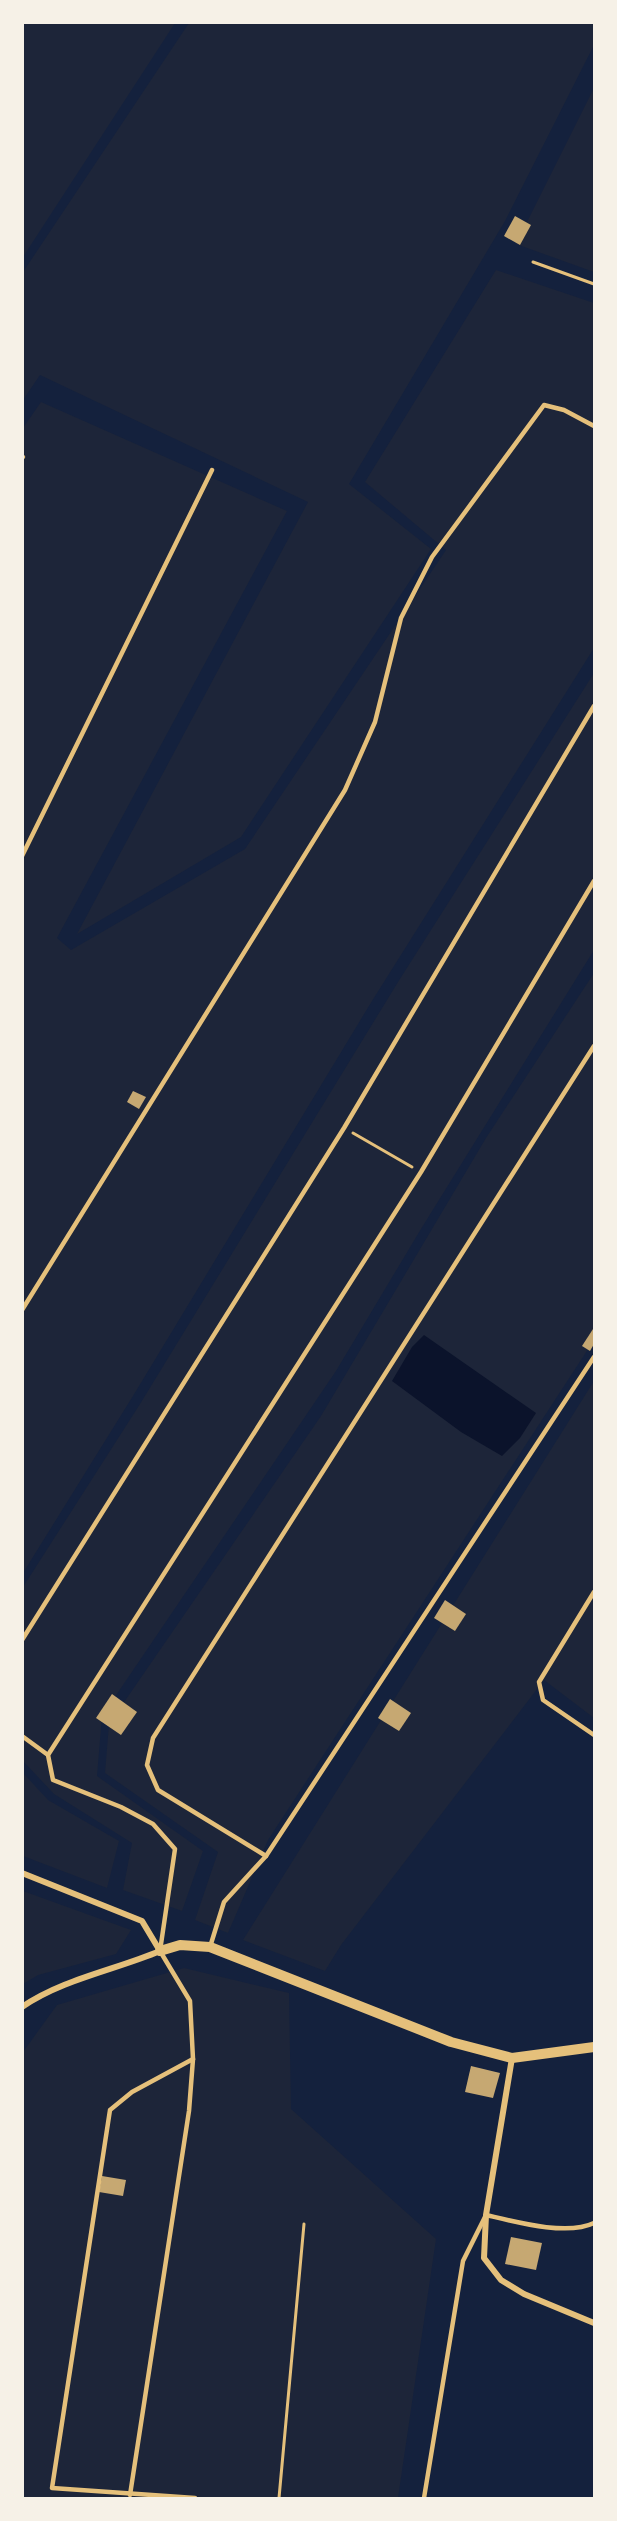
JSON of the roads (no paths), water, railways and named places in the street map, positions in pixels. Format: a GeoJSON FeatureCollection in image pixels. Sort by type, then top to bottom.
{"type":"FeatureCollection","features":[{"type":"Feature","properties":{"kind":"street"},"geometry":{"type":"LineString","coordinates":[[22,1874],[142,1921],[160,1951]]}},
{"type":"Feature","properties":{"kind":"street"},"geometry":{"type":"LineString","coordinates":[[22,2007],[47,1990],[119,1968],[160,1951],[180,1945],[210,1947],[451,2042],[512,2058],[594,2047]]}},
{"type":"Feature","properties":{"kind":"street"},"geometry":{"type":"LineString","coordinates":[[512,2058],[486,2215],[484,2258],[501,2280],[524,2294],[594,2323]]}},
{"type":"Feature","properties":{"kind":"lane"},"geometry":{"type":"LineString","coordinates":[[22,1310],[345,790],[375,722],[401,618],[432,557],[544,405],[564,410],[594,426]]}},
{"type":"Feature","properties":{"kind":"lane"},"geometry":{"type":"LineString","coordinates":[[22,856],[212,470]]}},
{"type":"Feature","properties":{"kind":"lane"},"geometry":{"type":"LineString","coordinates":[[22,1640],[344,1128],[594,706]]}},
{"type":"Feature","properties":{"kind":"lane"},"geometry":{"type":"LineString","coordinates":[[48,1755],[421,1172],[594,881]]}},
{"type":"Feature","properties":{"kind":"lane"},"geometry":{"type":"LineString","coordinates":[[266,1856],[158,1790],[147,1765],[153,1738],[594,1047]]}},
{"type":"Feature","properties":{"kind":"lane"},"geometry":{"type":"LineString","coordinates":[[210,1947],[224,1902],[266,1856],[594,1357]]}},
{"type":"Feature","properties":{"kind":"lane"},"geometry":{"type":"LineString","coordinates":[[594,1592],[539,1682],[543,1700],[594,1735]]}},
{"type":"Feature","properties":{"kind":"lane"},"geometry":{"type":"LineString","coordinates":[[22,1736],[48,1755],[53,1780],[121,1807],[153,1824],[175,1849],[160,1951],[190,2001],[193,2059],[189,2111],[130,2495]]}},
{"type":"Feature","properties":{"kind":"lane"},"geometry":{"type":"LineString","coordinates":[[193,2059],[132,2092],[110,2110],[52,2488],[195,2499]]}},
{"type":"Feature","properties":{"kind":"lane"},"geometry":{"type":"LineString","coordinates":[[424,2499],[463,2261],[486,2215],[523,2224],[583,2228],[594,2223]]}}]}
